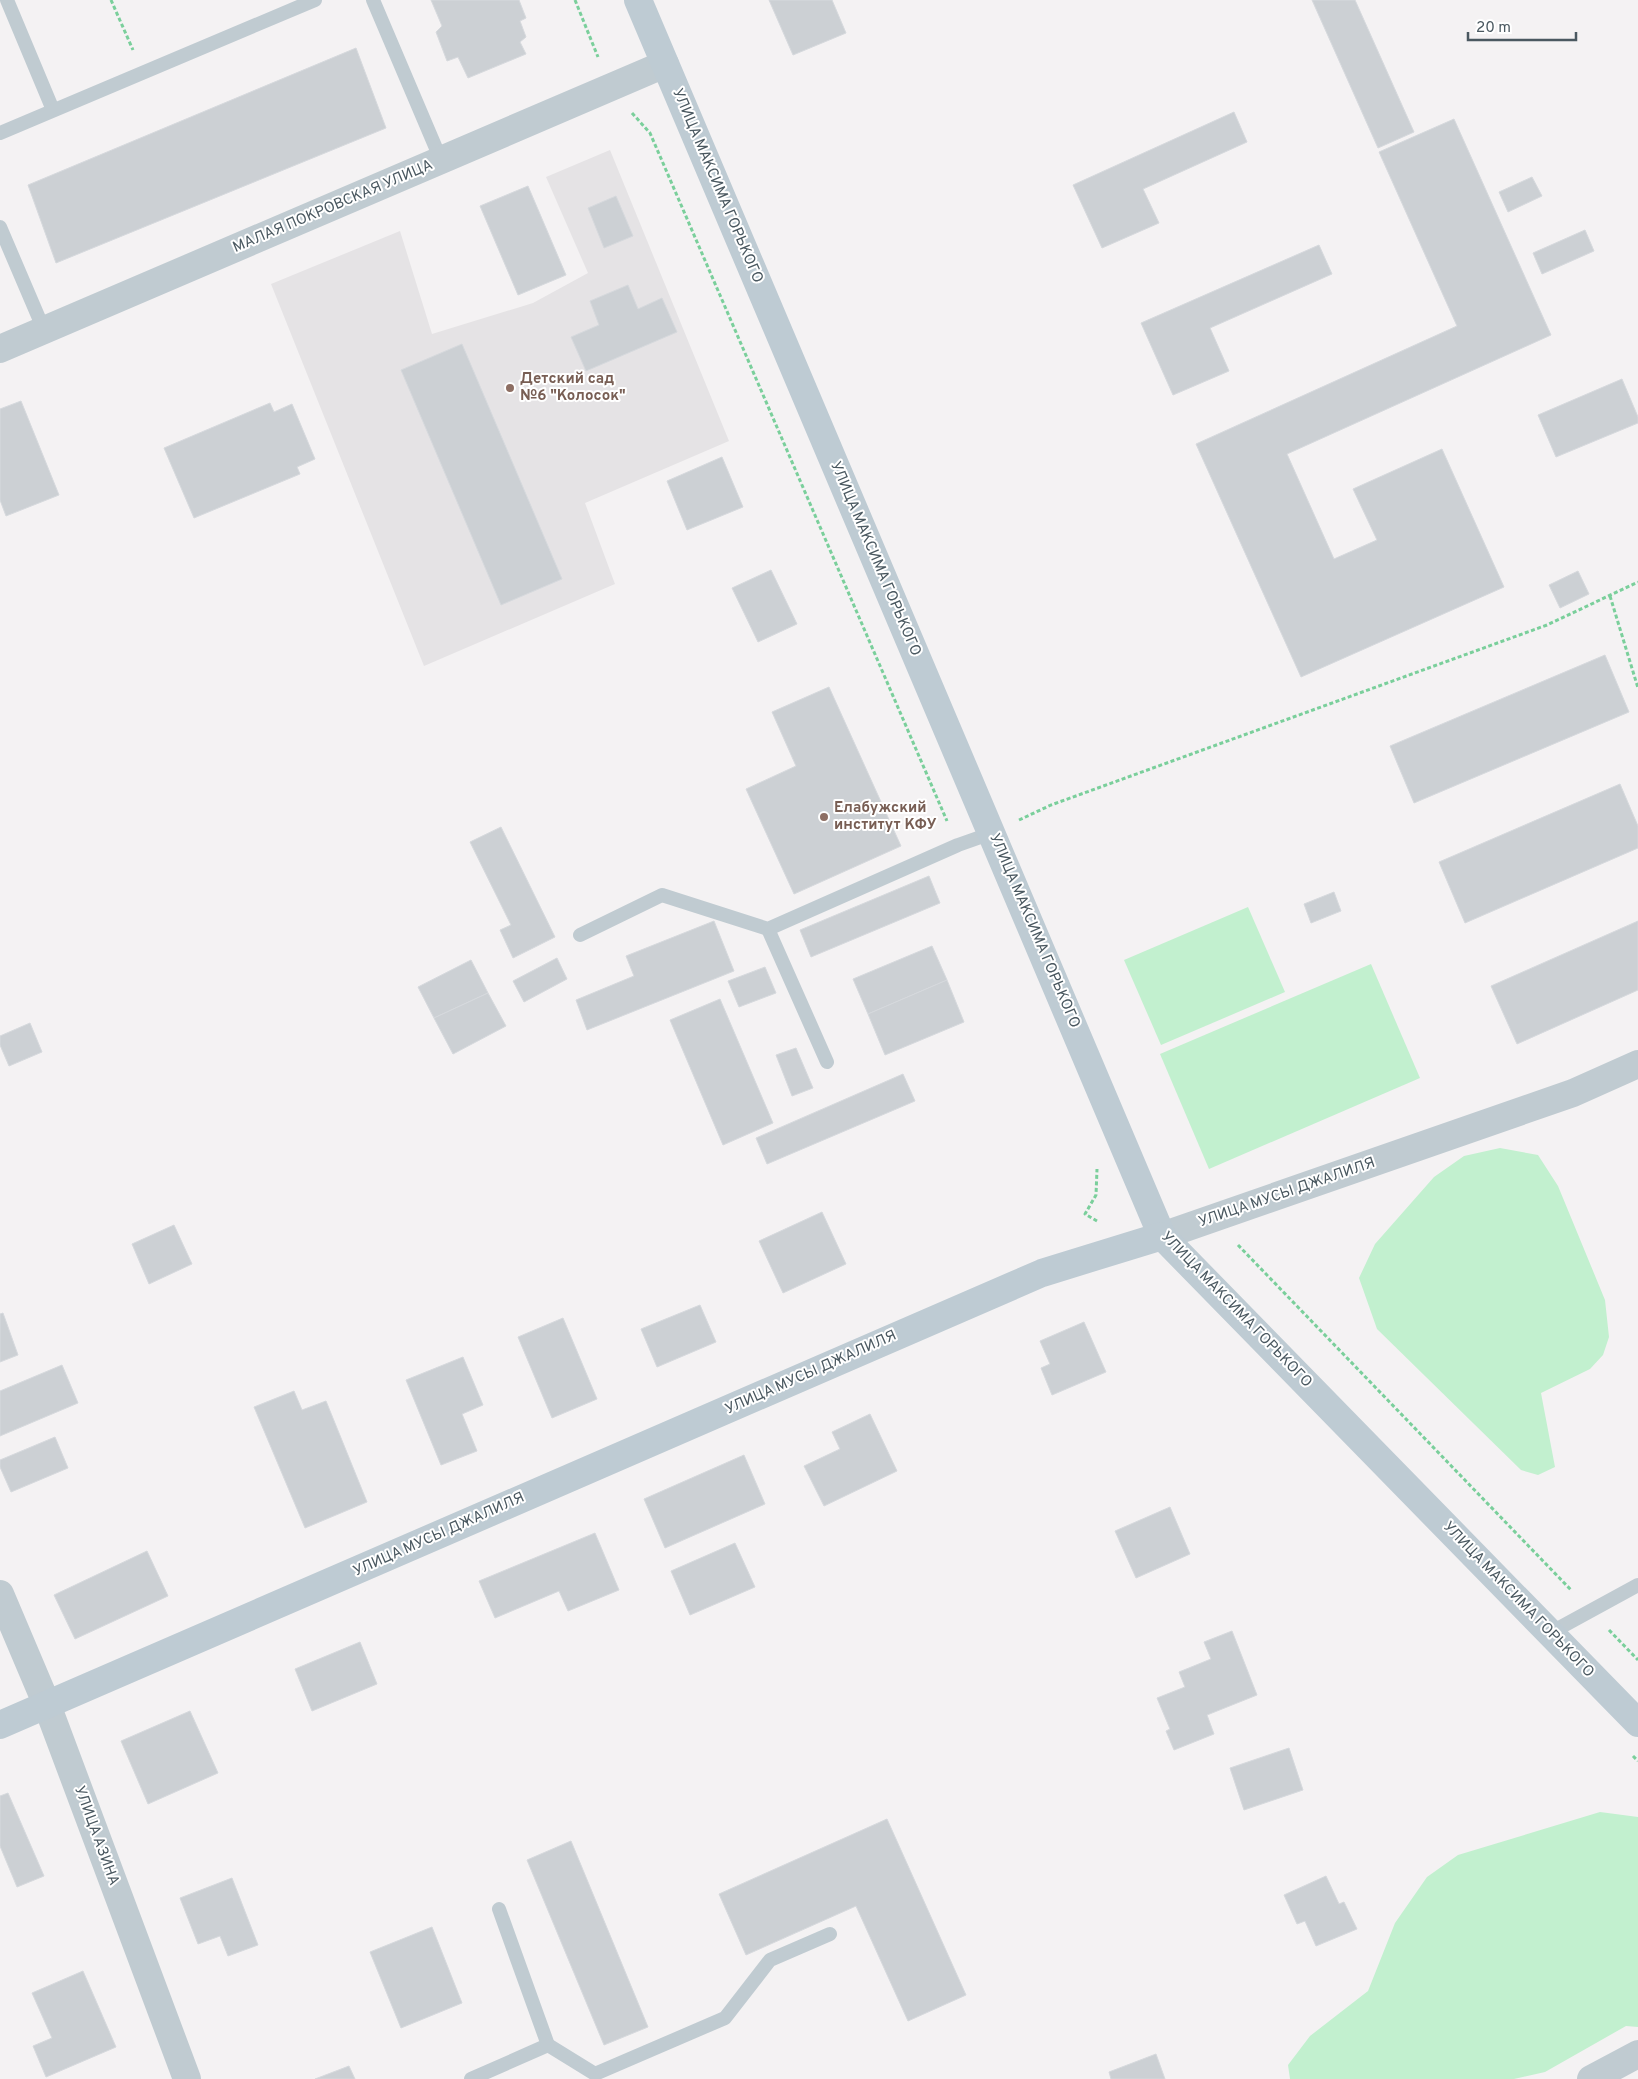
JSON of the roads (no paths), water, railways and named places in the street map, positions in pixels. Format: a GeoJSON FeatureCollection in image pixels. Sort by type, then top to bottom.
{"type":"FeatureCollection","features":[{"type":"Feature","properties":{"kind":"street","name":"УЛИЦА МАКСИМА ГОРЬКОГО"},"geometry":{"type":"LineString","coordinates":[[638,0],[1162,1236],[1638,1723]]}},
{"type":"Feature","properties":{"kind":"street","name":"МАЛАЯ ПОКРОВСКАЯ УЛИЦА"},"geometry":{"type":"LineString","coordinates":[[0,349],[665,64]]}},
{"type":"Feature","properties":{"kind":"street","name":"УЛИЦА МУСЫ ДЖАЛИЛЯ"},"geometry":{"type":"LineString","coordinates":[[0,1725],[1042,1272],[1213,1219],[1573,1093],[1638,1064]]}},
{"type":"Feature","properties":{"kind":"street","name":"УЛИЦА АЗИНА"},"geometry":{"type":"LineString","coordinates":[[0,1594],[47,1705],[186,2079]]}},
{"type":"Feature","properties":{"kind":"street"},"geometry":{"type":"LineString","coordinates":[[1591,2079],[1638,2054]]}},
{"type":"Feature","properties":{"kind":"lane"},"geometry":{"type":"LineString","coordinates":[[7,0],[54,110]]}},
{"type":"Feature","properties":{"kind":"lane"},"geometry":{"type":"LineString","coordinates":[[0,133],[315,0]]}},
{"type":"Feature","properties":{"kind":"lane"},"geometry":{"type":"LineString","coordinates":[[373,0],[441,160]]}},
{"type":"Feature","properties":{"kind":"lane"},"geometry":{"type":"LineString","coordinates":[[0,227],[44,330]]}},
{"type":"Feature","properties":{"kind":"lane"},"geometry":{"type":"LineString","coordinates":[[580,935],[662,895],[768,929],[958,845],[992,833]]}},
{"type":"Feature","properties":{"kind":"lane"},"geometry":{"type":"LineString","coordinates":[[768,929],[827,1062]]}},
{"type":"Feature","properties":{"kind":"lane"},"geometry":{"type":"LineString","coordinates":[[1550,1633],[1638,1586]]}},
{"type":"Feature","properties":{"kind":"lane"},"geometry":{"type":"LineString","coordinates":[[499,1909],[548,2045],[595,2074],[725,2018],[770,1960],[830,1934]]}},
{"type":"Feature","properties":{"kind":"lane"},"geometry":{"type":"LineString","coordinates":[[471,2079],[548,2045]]}},
{"type":"Feature","properties":{"kind":"place","name":"Детский сад №6 \"Колосок\""},"geometry":{"type":"Point","coordinates":[510,388]}},
{"type":"Feature","properties":{"kind":"place","name":"Елабужский институт КФУ"},"geometry":{"type":"Point","coordinates":[824,817]}}]}
